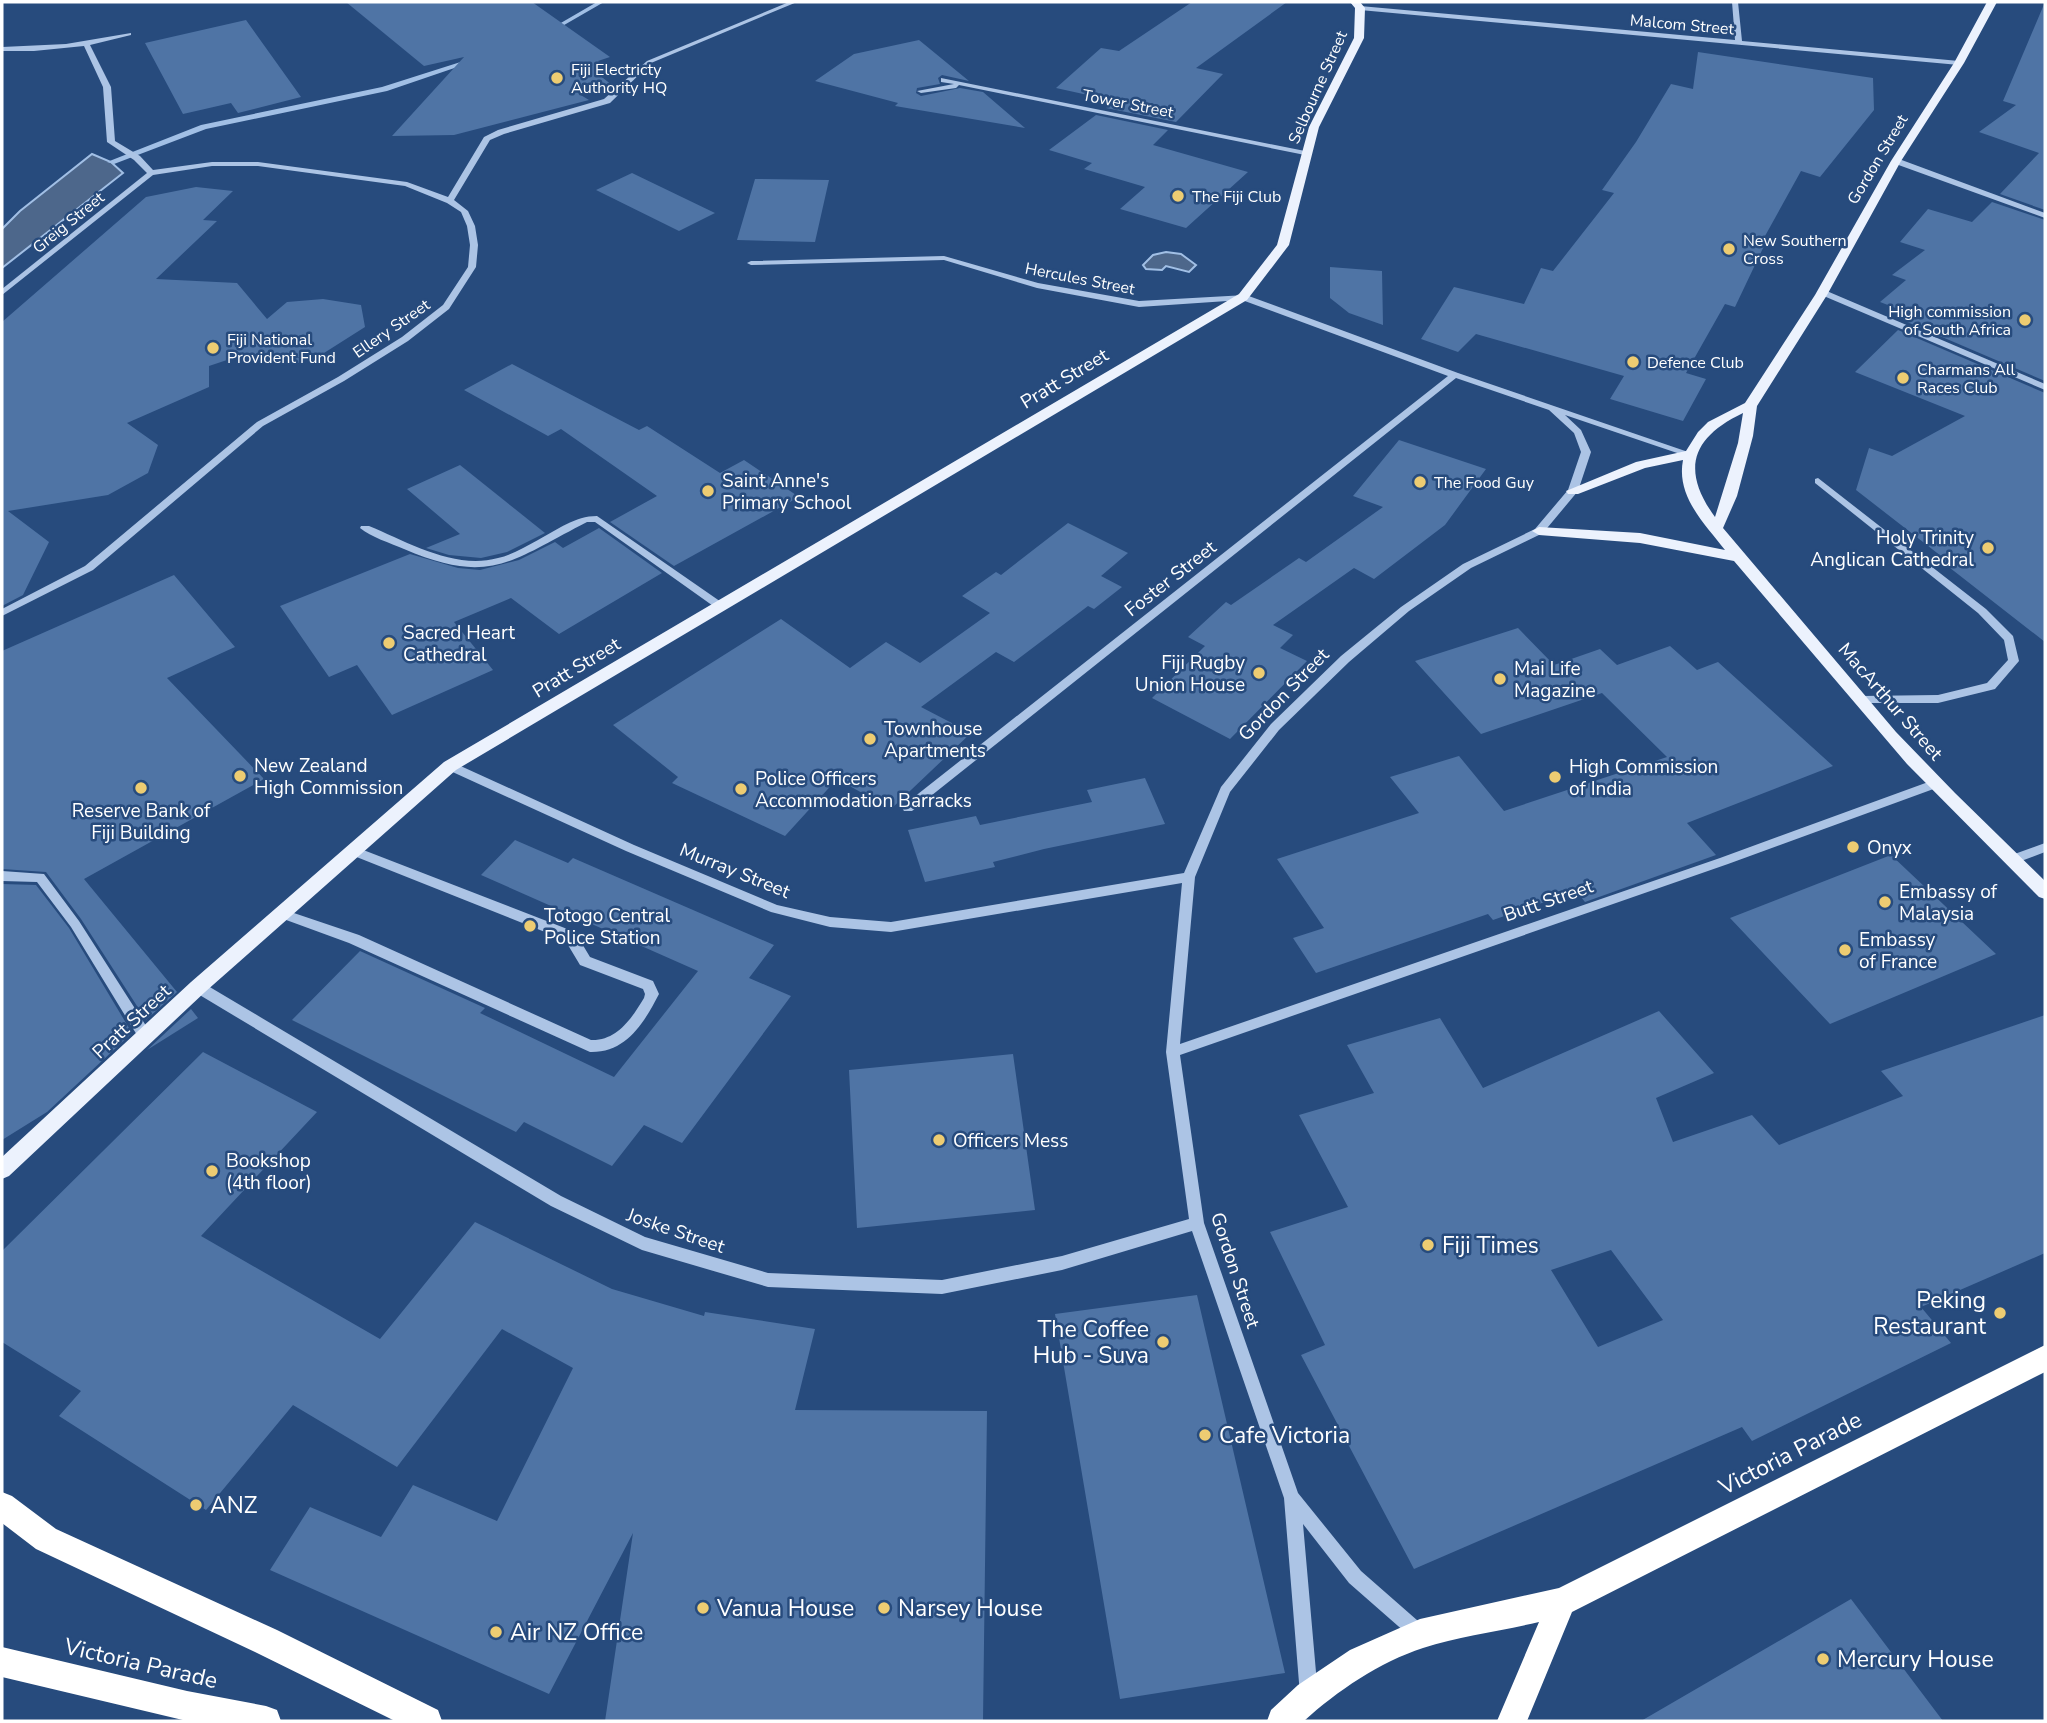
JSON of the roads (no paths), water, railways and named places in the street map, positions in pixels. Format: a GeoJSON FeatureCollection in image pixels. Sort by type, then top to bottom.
{"type":"FeatureCollection","features":[{"type":"Feature","properties":{"kind":"highway","name":"Victoria Parade"},"geometry":{"type":"LineString","coordinates":[[1282,1721],[1309,1696],[1361,1661],[1420,1634],[1562,1602],[2045,1358]]}},
{"type":"Feature","properties":{"kind":"highway"},"geometry":{"type":"LineString","coordinates":[[2,1506],[46,1539],[266,1641],[427,1721]]}},
{"type":"Feature","properties":{"kind":"highway"},"geometry":{"type":"LineString","coordinates":[[1512,1721],[1562,1602]]}},
{"type":"Feature","properties":{"kind":"highway","name":"Victoria Parade"},"geometry":{"type":"LineString","coordinates":[[2,1661],[187,1706],[266,1721]]}},
{"type":"Feature","properties":{"kind":"main road","name":"Gordon Street"},"geometry":{"type":"LineString","coordinates":[[1750,406],[1822,292],[1896,162],[1959,63],[1992,2]]}},
{"type":"Feature","properties":{"kind":"main road","name":"Selbourne Street"},"geometry":{"type":"LineString","coordinates":[[1243,297],[1283,244],[1314,127],[1359,38],[1358,5]]}},
{"type":"Feature","properties":{"kind":"main road","name":"Pratt Street"},"geometry":{"type":"LineString","coordinates":[[2,1170],[198,987],[450,766],[1243,297]]}},
{"type":"Feature","properties":{"kind":"main road"},"geometry":{"type":"LineString","coordinates":[[1573,491],[1641,466],[1689,454],[1709,427],[1726,414],[1750,406],[1750,423],[1729,506],[1716,527]]}},
{"type":"Feature","properties":{"kind":"main road","name":"MacArthur Street"},"geometry":{"type":"LineString","coordinates":[[1689,454],[1689,488],[1738,557],[1935,784],[2045,892]]}},
{"type":"Feature","properties":{"kind":"main road"},"geometry":{"type":"LineString","coordinates":[[1539,531],[1640,538],[1738,557]]}},
{"type":"Feature","properties":{"kind":"street"},"geometry":{"type":"LineString","coordinates":[[450,201],[487,139],[500,132],[607,101],[649,61],[793,2]]}},
{"type":"Feature","properties":{"kind":"street"},"geometry":{"type":"LineString","coordinates":[[1735,2],[1739,43]]}},
{"type":"Feature","properties":{"kind":"street","name":"Malcom Street"},"geometry":{"type":"LineString","coordinates":[[1358,5],[1959,63]]}},
{"type":"Feature","properties":{"kind":"street"},"geometry":{"type":"LineString","coordinates":[[2,49],[41,53],[129,34]]}},
{"type":"Feature","properties":{"kind":"street"},"geometry":{"type":"LineString","coordinates":[[87,45],[107,87],[111,142],[137,158],[151,173]]}},
{"type":"Feature","properties":{"kind":"street","name":"Tower Street"},"geometry":{"type":"LineString","coordinates":[[944,80],[1305,153]]}},
{"type":"Feature","properties":{"kind":"street"},"geometry":{"type":"LineString","coordinates":[[921,91],[966,84]]}},
{"type":"Feature","properties":{"kind":"street"},"geometry":{"type":"LineString","coordinates":[[1038,110],[1048,101]]}},
{"type":"Feature","properties":{"kind":"street"},"geometry":{"type":"LineString","coordinates":[[1896,162],[2045,216]]}},
{"type":"Feature","properties":{"kind":"street","name":"Ellery Street"},"geometry":{"type":"LineString","coordinates":[[2,613],[89,568],[260,424],[352,372],[405,338],[446,307],[471,267],[474,244],[471,226],[464,211],[450,201],[408,184],[258,164],[212,164],[151,173]]}},
{"type":"Feature","properties":{"kind":"street","name":"Greig Street"},"geometry":{"type":"LineString","coordinates":[[2,293],[151,173]]}},
{"type":"Feature","properties":{"kind":"street","name":"Hercules Street"},"geometry":{"type":"LineString","coordinates":[[751,263],[944,258],[1037,285],[1139,304],[1243,297],[1554,410]]}},
{"type":"Feature","properties":{"kind":"street"},"geometry":{"type":"LineString","coordinates":[[1822,292],[2045,387]]}},
{"type":"Feature","properties":{"kind":"street","name":"Foster Street"},"geometry":{"type":"LineString","coordinates":[[908,808],[1454,375]]}},
{"type":"Feature","properties":{"kind":"street"},"geometry":{"type":"LineString","coordinates":[[1554,410],[1689,454]]}},
{"type":"Feature","properties":{"kind":"street","name":"Gordon Street"},"geometry":{"type":"LineString","coordinates":[[1309,1696],[1292,1498],[1197,1223],[1173,1052],[1189,877],[1225,790],[1275,727],[1345,659],[1405,608],[1467,566],[1539,531],[1573,491],[1586,452],[1578,432],[1554,410]]}},
{"type":"Feature","properties":{"kind":"street"},"geometry":{"type":"LineString","coordinates":[[1818,481],[1982,611],[2009,639],[2014,661],[1991,686],[1938,699],[1861,700]]}},
{"type":"Feature","properties":{"kind":"street"},"geometry":{"type":"LineString","coordinates":[[365,528],[450,562],[481,565],[500,561],[585,519],[597,519],[720,606]]}},
{"type":"Feature","properties":{"kind":"street","name":"Murray Street"},"geometry":{"type":"LineString","coordinates":[[450,766],[630,848],[775,909],[830,922],[891,927],[1189,877]]}},
{"type":"Feature","properties":{"kind":"street","name":"Butt Street"},"geometry":{"type":"LineString","coordinates":[[1173,1052],[1724,861],[1935,784]]}},
{"type":"Feature","properties":{"kind":"street"},"geometry":{"type":"LineString","coordinates":[[2013,859],[2045,847]]}},
{"type":"Feature","properties":{"kind":"street"},"geometry":{"type":"LineString","coordinates":[[282,914],[354,939],[590,1046],[607,1046],[620,1037],[645,1009],[652,994],[648,985],[585,961],[570,936],[353,851]]}},
{"type":"Feature","properties":{"kind":"street"},"geometry":{"type":"LineString","coordinates":[[2,876],[40,877],[75,924],[145,1037]]}},
{"type":"Feature","properties":{"kind":"street","name":"Joske Street"},"geometry":{"type":"LineString","coordinates":[[198,987],[555,1200],[642,1243],[768,1280],[942,1287],[1062,1263],[1197,1223]]}},
{"type":"Feature","properties":{"kind":"street","name":"Gordon Street"},"geometry":{"type":"LineString","coordinates":[[1292,1498],[1355,1577],[1420,1634]]}},
{"type":"Feature","properties":{"kind":"water"},"geometry":{"type":"Polygon","coordinates":[[[92,154],[111,162],[123,173],[2,268],[2,229],[20,211],[92,154]]]}},
{"type":"Feature","properties":{"kind":"water"},"geometry":{"type":"Polygon","coordinates":[[[1166,252],[1181,254],[1196,265],[1189,272],[1166,266],[1162,270],[1146,269],[1143,265],[1153,255],[1166,252]]]}},
{"type":"Feature","properties":{"kind":"waterway"},"geometry":{"type":"LineString","coordinates":[[550,31],[601,2]]}},
{"type":"Feature","properties":{"kind":"waterway"},"geometry":{"type":"LineString","coordinates":[[111,162],[204,127],[384,89],[470,61]]}},
{"type":"Feature","properties":{"kind":"place","name":"Fiji Electricty Authority HQ"},"geometry":{"type":"Point","coordinates":[557,78]}},
{"type":"Feature","properties":{"kind":"place","name":"The Fiji Club"},"geometry":{"type":"Point","coordinates":[1178,196]}},
{"type":"Feature","properties":{"kind":"place","name":"New Southern Cross"},"geometry":{"type":"Point","coordinates":[1729,249]}},
{"type":"Feature","properties":{"kind":"place","name":"High commission of South Africa"},"geometry":{"type":"Point","coordinates":[2025,320]}},
{"type":"Feature","properties":{"kind":"place","name":"Fiji National Provident Fund"},"geometry":{"type":"Point","coordinates":[213,348]}},
{"type":"Feature","properties":{"kind":"place","name":"Defence Club"},"geometry":{"type":"Point","coordinates":[1633,362]}},
{"type":"Feature","properties":{"kind":"place","name":"Charmans All Races Club"},"geometry":{"type":"Point","coordinates":[1903,378]}},
{"type":"Feature","properties":{"kind":"place","name":"The Food Guy"},"geometry":{"type":"Point","coordinates":[1420,482]}},
{"type":"Feature","properties":{"kind":"place","name":"Saint Anne's Primary School"},"geometry":{"type":"Point","coordinates":[708,491]}},
{"type":"Feature","properties":{"kind":"place","name":"Holy Trinity Anglican Cathedral"},"geometry":{"type":"Point","coordinates":[1988,548]}},
{"type":"Feature","properties":{"kind":"place","name":"Sacred Heart Cathedral"},"geometry":{"type":"Point","coordinates":[389,643]}},
{"type":"Feature","properties":{"kind":"place","name":"Fiji Rugby Union House"},"geometry":{"type":"Point","coordinates":[1259,673]}},
{"type":"Feature","properties":{"kind":"place","name":"Mai Life Magazine"},"geometry":{"type":"Point","coordinates":[1500,679]}},
{"type":"Feature","properties":{"kind":"place","name":"Townhouse Apartments"},"geometry":{"type":"Point","coordinates":[870,739]}},
{"type":"Feature","properties":{"kind":"place","name":"New Zealand High Commission"},"geometry":{"type":"Point","coordinates":[240,776]}},
{"type":"Feature","properties":{"kind":"place","name":"High Commission of India"},"geometry":{"type":"Point","coordinates":[1555,777]}},
{"type":"Feature","properties":{"kind":"place","name":"Reserve Bank of Fiji Building"},"geometry":{"type":"Point","coordinates":[141,788]}},
{"type":"Feature","properties":{"kind":"place","name":"Police Officers Accommodation Barracks"},"geometry":{"type":"Point","coordinates":[741,789]}},
{"type":"Feature","properties":{"kind":"place","name":"Onyx"},"geometry":{"type":"Point","coordinates":[1853,847]}},
{"type":"Feature","properties":{"kind":"place","name":"Embassy of Malaysia"},"geometry":{"type":"Point","coordinates":[1885,902]}},
{"type":"Feature","properties":{"kind":"place","name":"Totogo Central Police Station"},"geometry":{"type":"Point","coordinates":[530,926]}},
{"type":"Feature","properties":{"kind":"place","name":"Embassy of France"},"geometry":{"type":"Point","coordinates":[1845,950]}},
{"type":"Feature","properties":{"kind":"place","name":"Officers Mess"},"geometry":{"type":"Point","coordinates":[939,1140]}},
{"type":"Feature","properties":{"kind":"place","name":"Bookshop (4th floor)"},"geometry":{"type":"Point","coordinates":[212,1171]}},
{"type":"Feature","properties":{"kind":"place","name":"Fiji Times"},"geometry":{"type":"Point","coordinates":[1428,1245]}},
{"type":"Feature","properties":{"kind":"place","name":"Peking Restaurant"},"geometry":{"type":"Point","coordinates":[2000,1313]}},
{"type":"Feature","properties":{"kind":"place","name":"The Coffee Hub - Suva"},"geometry":{"type":"Point","coordinates":[1163,1342]}},
{"type":"Feature","properties":{"kind":"place","name":"Cafe Victoria"},"geometry":{"type":"Point","coordinates":[1205,1435]}},
{"type":"Feature","properties":{"kind":"place","name":"ANZ"},"geometry":{"type":"Point","coordinates":[196,1505]}},
{"type":"Feature","properties":{"kind":"place","name":"Vanua House"},"geometry":{"type":"Point","coordinates":[703,1608]}},
{"type":"Feature","properties":{"kind":"place","name":"Narsey House"},"geometry":{"type":"Point","coordinates":[884,1608]}},
{"type":"Feature","properties":{"kind":"place","name":"Air NZ Office"},"geometry":{"type":"Point","coordinates":[496,1632]}},
{"type":"Feature","properties":{"kind":"place","name":"Mercury House"},"geometry":{"type":"Point","coordinates":[1823,1659]}}]}
